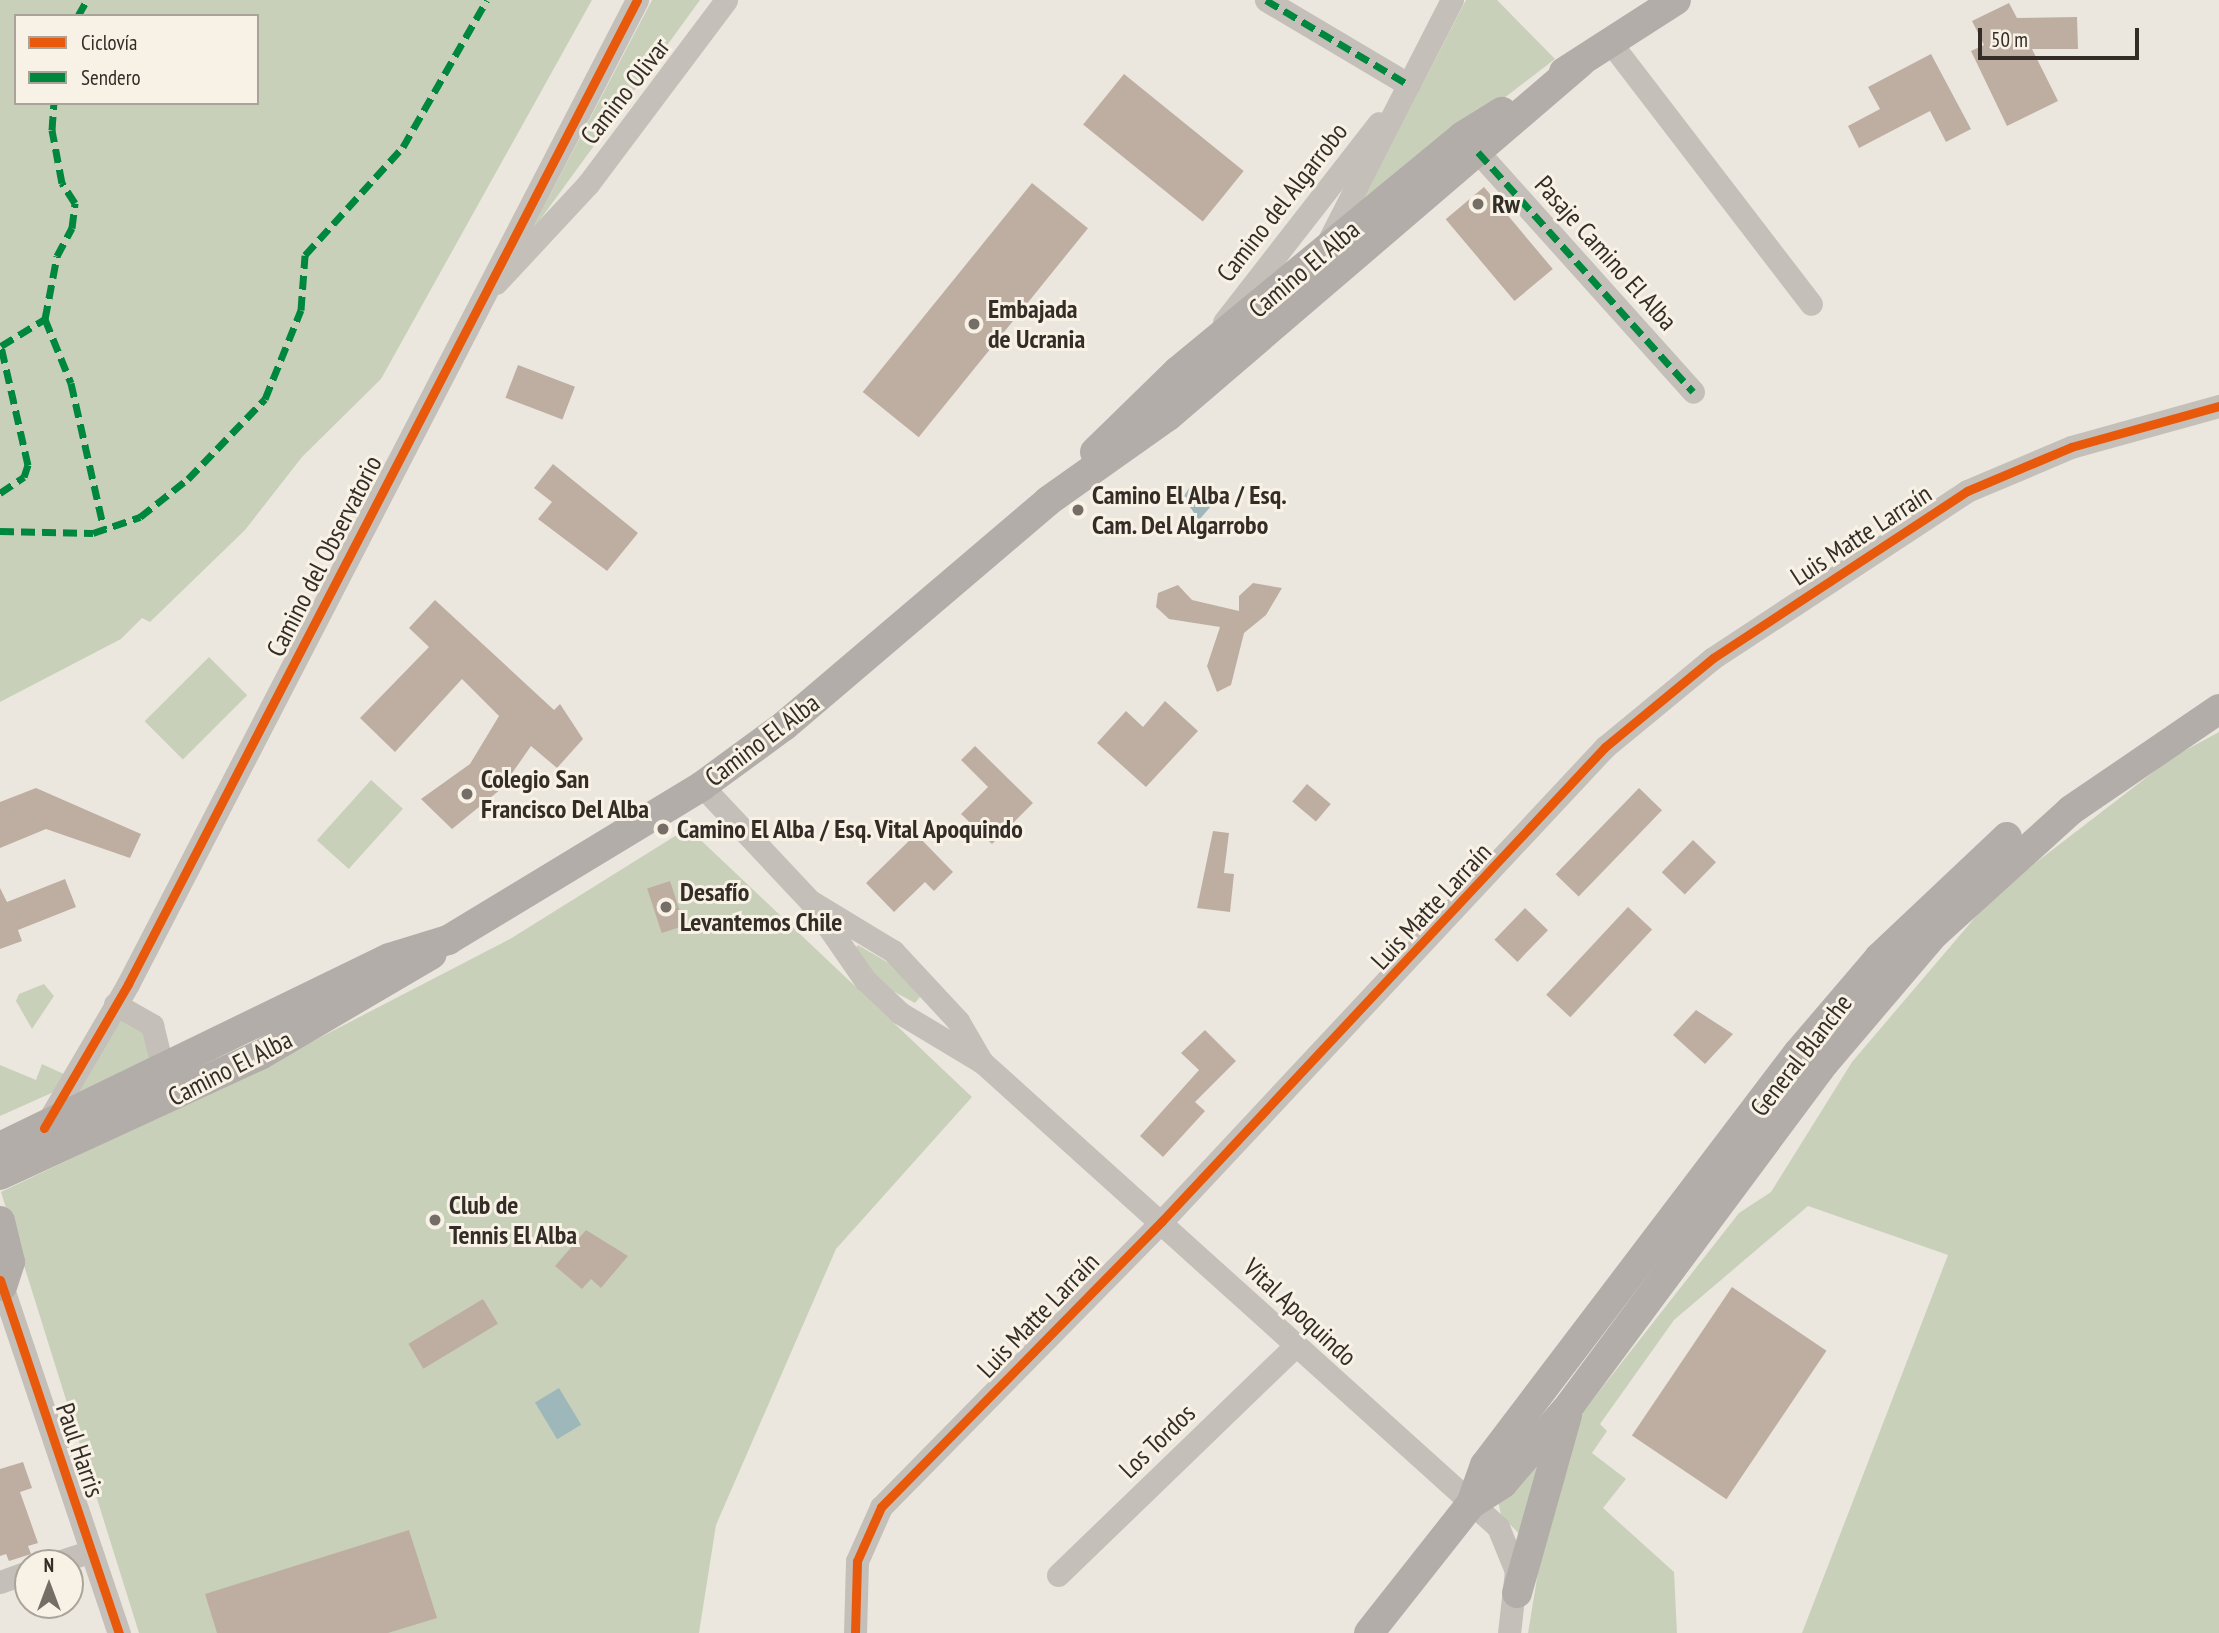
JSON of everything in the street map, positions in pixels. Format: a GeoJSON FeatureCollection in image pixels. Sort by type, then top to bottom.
{"type":"FeatureCollection","features":[{"type":"Feature","properties":{"kind":"main road","name":"Camino El Alba"},"geometry":{"type":"LineString","coordinates":[[0,1175],[124,1121],[303,1032],[415,969],[448,940],[702,786],[881,646],[1048,501],[1139,405],[1311,265],[1463,136],[1676,0]]}},
{"type":"Feature","properties":{"kind":"main road","name":"Camino El Alba"},"geometry":{"type":"LineString","coordinates":[[1048,501],[1168,416],[1580,63]]}},
{"type":"Feature","properties":{"kind":"main road","name":"General Blanche"},"geometry":{"type":"LineString","coordinates":[[1471,1504],[1485,1465],[1511,1428],[1798,1053],[1879,958],[1967,872],[2061,793],[2219,688]]}},
{"type":"Feature","properties":{"kind":"main road","name":"General Blanche"},"geometry":{"type":"LineString","coordinates":[[1369,1633],[1471,1504],[1503,1483],[1570,1405],[1825,1062],[1934,934],[2071,810],[2219,709]]}},
{"type":"Feature","properties":{"kind":"main road","name":"Camino El Alba"},"geometry":{"type":"LineString","coordinates":[[0,1147],[167,1069],[389,958],[448,940]]}},
{"type":"Feature","properties":{"kind":"main road"},"geometry":{"type":"LineString","coordinates":[[0,1210],[37,1159]]}},
{"type":"Feature","properties":{"kind":"main road"},"geometry":{"type":"LineString","coordinates":[[0,1220],[10,1262],[1,1283]]}},
{"type":"Feature","properties":{"kind":"main road"},"geometry":{"type":"LineString","coordinates":[[1517,1593],[1570,1405]]}},
{"type":"Feature","properties":{"kind":"street","name":"Camino del Observatorio"},"geometry":{"type":"LineString","coordinates":[[44,1128],[115,1004],[477,303],[637,0]]}},
{"type":"Feature","properties":{"kind":"street","name":"Camino Olivar"},"geometry":{"type":"LineString","coordinates":[[477,303],[588,184],[726,0]]}},
{"type":"Feature","properties":{"kind":"street"},"geometry":{"type":"LineString","coordinates":[[1266,0],[1409,85]]}},
{"type":"Feature","properties":{"kind":"street","name":"Camino del Algarrobo"},"geometry":{"type":"LineString","coordinates":[[1272,325],[1340,223],[1452,0]]}},
{"type":"Feature","properties":{"kind":"street"},"geometry":{"type":"LineString","coordinates":[[1610,42],[1811,304]]}},
{"type":"Feature","properties":{"kind":"street","name":"Camino del Algarrobo"},"geometry":{"type":"LineString","coordinates":[[1201,354],[1409,85]]}},
{"type":"Feature","properties":{"kind":"street","name":"Pasaje Camino El Alba"},"geometry":{"type":"LineString","coordinates":[[1478,152],[1693,392]]}},
{"type":"Feature","properties":{"kind":"street","name":"Luis Matte Larraín"},"geometry":{"type":"LineString","coordinates":[[855,1633],[857,1560],[881,1507],[1162,1220],[1605,747],[1657,701],[1967,491],[2071,447],[2219,405]]}},
{"type":"Feature","properties":{"kind":"street","name":"Vital Apoquindo"},"geometry":{"type":"LineString","coordinates":[[702,786],[811,902],[865,980],[900,1013],[982,1062],[1162,1220],[1294,1348],[1508,1540],[1517,1593],[1509,1633]]}},
{"type":"Feature","properties":{"kind":"street","name":"Vital Apoquindo"},"geometry":{"type":"LineString","coordinates":[[811,902],[873,937],[928,983],[982,1062]]}},
{"type":"Feature","properties":{"kind":"street"},"geometry":{"type":"LineString","coordinates":[[115,1004],[152,1025],[167,1069],[166,1083],[124,1121]]}},
{"type":"Feature","properties":{"kind":"street","name":"Paul Harris"},"geometry":{"type":"LineString","coordinates":[[1,1283],[119,1633]]}},
{"type":"Feature","properties":{"kind":"street","name":"Los Tordos"},"geometry":{"type":"LineString","coordinates":[[1058,1575],[1294,1348]]}},
{"type":"Feature","properties":{"kind":"street"},"geometry":{"type":"LineString","coordinates":[[84,1553],[91,1551]]}},
{"type":"Feature","properties":{"kind":"green space"},"geometry":{"type":"Polygon","coordinates":[[[0,0],[592,0],[381,379],[302,457],[245,530],[150,622],[142,618],[121,639],[0,702],[0,0]]]}},
{"type":"Feature","properties":{"kind":"green space"},"geometry":{"type":"Polygon","coordinates":[[[652,0],[700,0],[529,235],[652,0]]]}},
{"type":"Feature","properties":{"kind":"green space"},"geometry":{"type":"Polygon","coordinates":[[[1466,0],[1497,0],[1555,59],[1357,211],[1466,0]]]}},
{"type":"Feature","properties":{"kind":"green space"},"geometry":{"type":"Polygon","coordinates":[[[209,657],[247,695],[183,760],[145,721],[209,657]]]}},
{"type":"Feature","properties":{"kind":"green space"},"geometry":{"type":"Polygon","coordinates":[[[2219,732],[2219,1633],[1802,1633],[1948,1255],[1808,1206],[1674,1320],[1600,1424],[1607,1431],[1592,1453],[1626,1479],[1603,1508],[1674,1572],[1677,1633],[1528,1633],[1540,1560],[1583,1412],[1739,1213],[1771,1192],[1852,1062],[1995,894],[2173,757],[2219,732]]]}},
{"type":"Feature","properties":{"kind":"green space"},"geometry":{"type":"Polygon","coordinates":[[[371,780],[403,809],[349,869],[317,840],[371,780]]]}},
{"type":"Feature","properties":{"kind":"green space","name":"Club de Tennis El Alba"},"geometry":{"type":"Polygon","coordinates":[[[688,828],[972,1097],[836,1249],[716,1525],[699,1633],[139,1633],[1,1192],[261,1068],[510,939],[688,828]]]}},
{"type":"Feature","properties":{"kind":"green space"},"geometry":{"type":"Polygon","coordinates":[[[858,945],[894,966],[920,997],[915,1003],[876,982],[854,949],[858,945]]]}},
{"type":"Feature","properties":{"kind":"green space"},"geometry":{"type":"Polygon","coordinates":[[[44,984],[54,996],[32,1029],[16,1001],[19,994],[44,984]]]}},
{"type":"Feature","properties":{"kind":"green space"},"geometry":{"type":"Polygon","coordinates":[[[118,1017],[145,1027],[153,1065],[74,1097],[118,1017]]]}},
{"type":"Feature","properties":{"kind":"green space"},"geometry":{"type":"Polygon","coordinates":[[[42,1064],[66,1075],[56,1091],[0,1116],[0,1065],[36,1080],[42,1064]]]}},
{"type":"Feature","properties":{"kind":"green space"},"geometry":{"type":"Polygon","coordinates":[[[1555,1434],[1526,1541],[1501,1515],[1498,1501],[1555,1434]]]}},
{"type":"Feature","properties":{"kind":"water"},"geometry":{"type":"Polygon","coordinates":[[[1190,487],[1212,505],[1199,520],[1183,497],[1190,487]]]}},
{"type":"Feature","properties":{"kind":"water"},"geometry":{"type":"Polygon","coordinates":[[[559,1388],[581,1425],[557,1439],[535,1402],[559,1388]]]}},
{"type":"Feature","properties":{"kind":"building"},"geometry":{"type":"Polygon","coordinates":[[[2009,3],[2017,18],[2077,17],[2078,49],[2032,49],[2058,101],[2007,126],[1971,51],[1984,45],[1972,21],[2009,3]]]}},
{"type":"Feature","properties":{"kind":"building"},"geometry":{"type":"Polygon","coordinates":[[[1931,54],[1971,129],[1946,142],[1930,111],[1859,148],[1848,126],[1880,109],[1868,87],[1931,54]]]}},
{"type":"Feature","properties":{"kind":"building"},"geometry":{"type":"Polygon","coordinates":[[[1124,74],[1244,171],[1203,221],[1083,125],[1124,74]]]}},
{"type":"Feature","properties":{"kind":"building"},"geometry":{"type":"Polygon","coordinates":[[[1032,183],[1088,228],[919,437],[863,392],[1032,183]]]}},
{"type":"Feature","properties":{"kind":"building"},"geometry":{"type":"Polygon","coordinates":[[[1484,187],[1553,269],[1514,301],[1446,219],[1484,187]]]}},
{"type":"Feature","properties":{"kind":"building"},"geometry":{"type":"Polygon","coordinates":[[[518,365],[575,387],[562,420],[505,398],[518,365]]]}},
{"type":"Feature","properties":{"kind":"building"},"geometry":{"type":"Polygon","coordinates":[[[553,464],[638,533],[607,571],[538,519],[552,502],[534,488],[553,464]]]}},
{"type":"Feature","properties":{"kind":"building"},"geometry":{"type":"Polygon","coordinates":[[[1253,583],[1282,588],[1266,615],[1244,633],[1231,685],[1217,692],[1207,666],[1220,627],[1169,619],[1156,607],[1158,593],[1178,585],[1192,600],[1239,611],[1239,596],[1253,583]]]}},
{"type":"Feature","properties":{"kind":"building"},"geometry":{"type":"Polygon","coordinates":[[[435,600],[554,710],[560,704],[583,739],[557,768],[531,746],[501,789],[452,829],[421,799],[470,764],[499,716],[462,679],[395,752],[360,718],[429,647],[409,628],[435,600]]]}},
{"type":"Feature","properties":{"kind":"building"},"geometry":{"type":"Polygon","coordinates":[[[1165,701],[1198,731],[1146,787],[1097,743],[1126,711],[1143,727],[1165,701]]]}},
{"type":"Feature","properties":{"kind":"building"},"geometry":{"type":"Polygon","coordinates":[[[975,746],[1033,803],[992,844],[961,814],[988,787],[961,760],[975,746]]]}},
{"type":"Feature","properties":{"kind":"building"},"geometry":{"type":"Polygon","coordinates":[[[1307,784],[1331,804],[1316,822],[1292,802],[1307,784]]]}},
{"type":"Feature","properties":{"kind":"building"},"geometry":{"type":"Polygon","coordinates":[[[36,788],[141,834],[130,858],[46,829],[0,848],[0,802],[36,788]]]}},
{"type":"Feature","properties":{"kind":"building"},"geometry":{"type":"Polygon","coordinates":[[[1639,788],[1662,810],[1579,897],[1556,874],[1639,788]]]}},
{"type":"Feature","properties":{"kind":"building"},"geometry":{"type":"Polygon","coordinates":[[[1213,831],[1229,833],[1224,873],[1234,874],[1230,912],[1197,908],[1213,831]]]}},
{"type":"Feature","properties":{"kind":"building"},"geometry":{"type":"Polygon","coordinates":[[[916,834],[953,872],[934,891],[925,882],[894,912],[866,883],[916,834]]]}},
{"type":"Feature","properties":{"kind":"building"},"geometry":{"type":"Polygon","coordinates":[[[1693,840],[1716,862],[1685,895],[1662,872],[1693,840]]]}},
{"type":"Feature","properties":{"kind":"building"},"geometry":{"type":"Polygon","coordinates":[[[65,879],[76,907],[18,930],[22,941],[0,949],[0,888],[7,902],[65,879]]]}},
{"type":"Feature","properties":{"kind":"building","name":"Desafío Levantemos Chile"},"geometry":{"type":"Polygon","coordinates":[[[670,881],[685,926],[662,933],[647,888],[670,881]]]}},
{"type":"Feature","properties":{"kind":"building"},"geometry":{"type":"Polygon","coordinates":[[[1628,907],[1652,930],[1570,1017],[1546,995],[1628,907]]]}},
{"type":"Feature","properties":{"kind":"building"},"geometry":{"type":"Polygon","coordinates":[[[1525,908],[1548,930],[1517,962],[1494,940],[1525,908]]]}},
{"type":"Feature","properties":{"kind":"building"},"geometry":{"type":"Polygon","coordinates":[[[1696,1010],[1733,1034],[1705,1064],[1673,1035],[1696,1010]]]}},
{"type":"Feature","properties":{"kind":"building"},"geometry":{"type":"Polygon","coordinates":[[[1205,1030],[1236,1061],[1195,1102],[1205,1111],[1163,1157],[1140,1136],[1199,1070],[1181,1053],[1205,1030]]]}},
{"type":"Feature","properties":{"kind":"building"},"geometry":{"type":"Polygon","coordinates":[[[586,1230],[628,1256],[601,1288],[591,1279],[582,1289],[555,1266],[586,1230]]]}},
{"type":"Feature","properties":{"kind":"building"},"geometry":{"type":"Polygon","coordinates":[[[1732,1287],[1827,1351],[1726,1499],[1632,1435],[1732,1287]]]}},
{"type":"Feature","properties":{"kind":"building"},"geometry":{"type":"Polygon","coordinates":[[[483,1299],[498,1324],[423,1369],[408,1344],[483,1299]]]}},
{"type":"Feature","properties":{"kind":"building"},"geometry":{"type":"Polygon","coordinates":[[[23,1462],[32,1488],[20,1492],[38,1543],[28,1546],[29,1549],[14,1549],[14,1559],[9,1561],[6,1554],[0,1556],[0,1469],[23,1462]]]}},
{"type":"Feature","properties":{"kind":"building"},"geometry":{"type":"Polygon","coordinates":[[[409,1530],[437,1618],[388,1633],[217,1633],[205,1594],[409,1530]]]}},
{"type":"Feature","properties":{"kind":"marked path"},"geometry":{"type":"LineString","coordinates":[[79,14],[87,0]]}},
{"type":"Feature","properties":{"kind":"marked path"},"geometry":{"type":"LineString","coordinates":[[0,531],[93,533],[140,517],[188,479],[265,399],[301,310],[305,255],[403,147],[487,0]]}},
{"type":"Feature","properties":{"kind":"marked path"},"geometry":{"type":"LineString","coordinates":[[1266,0],[1409,85]]}},
{"type":"Feature","properties":{"kind":"marked path"},"geometry":{"type":"LineString","coordinates":[[0,493],[24,477],[28,465],[1,346],[45,319],[57,256],[72,228],[75,203],[62,183],[52,130],[54,105]]}},
{"type":"Feature","properties":{"kind":"marked path"},"geometry":{"type":"LineString","coordinates":[[1478,152],[1693,392]]}},
{"type":"Feature","properties":{"kind":"marked path"},"geometry":{"type":"LineString","coordinates":[[45,319],[71,383],[104,529]]}},
{"type":"Feature","properties":{"kind":"cycle path"},"geometry":{"type":"LineString","coordinates":[[44,1128],[128,984],[637,0]]}},
{"type":"Feature","properties":{"kind":"cycle path"},"geometry":{"type":"LineString","coordinates":[[855,1633],[857,1561],[881,1507],[1162,1221],[1605,747],[1713,658],[1967,491],[2071,447],[2219,406]]}},
{"type":"Feature","properties":{"kind":"cycle path"},"geometry":{"type":"LineString","coordinates":[[0,1280],[119,1633]]}},
{"type":"Feature","properties":{"kind":"place","name":"Rw"},"geometry":{"type":"Point","coordinates":[1478,204]}},
{"type":"Feature","properties":{"kind":"place","name":"Embajada de Ucrania"},"geometry":{"type":"Point","coordinates":[974,324]}},
{"type":"Feature","properties":{"kind":"place","name":"Camino El Alba / Esq. Cam. Del Algarrobo"},"geometry":{"type":"Point","coordinates":[1078,510]}},
{"type":"Feature","properties":{"kind":"place","name":"Colegio San Francisco Del Alba"},"geometry":{"type":"Point","coordinates":[467,794]}},
{"type":"Feature","properties":{"kind":"place","name":"Camino El Alba / Esq. Vital Apoquindo"},"geometry":{"type":"Point","coordinates":[663,829]}},
{"type":"Feature","properties":{"kind":"place","name":"Desafío Levantemos Chile"},"geometry":{"type":"Point","coordinates":[666,907]}},
{"type":"Feature","properties":{"kind":"place","name":"Club de Tennis El Alba"},"geometry":{"type":"Point","coordinates":[435,1220]}}]}
